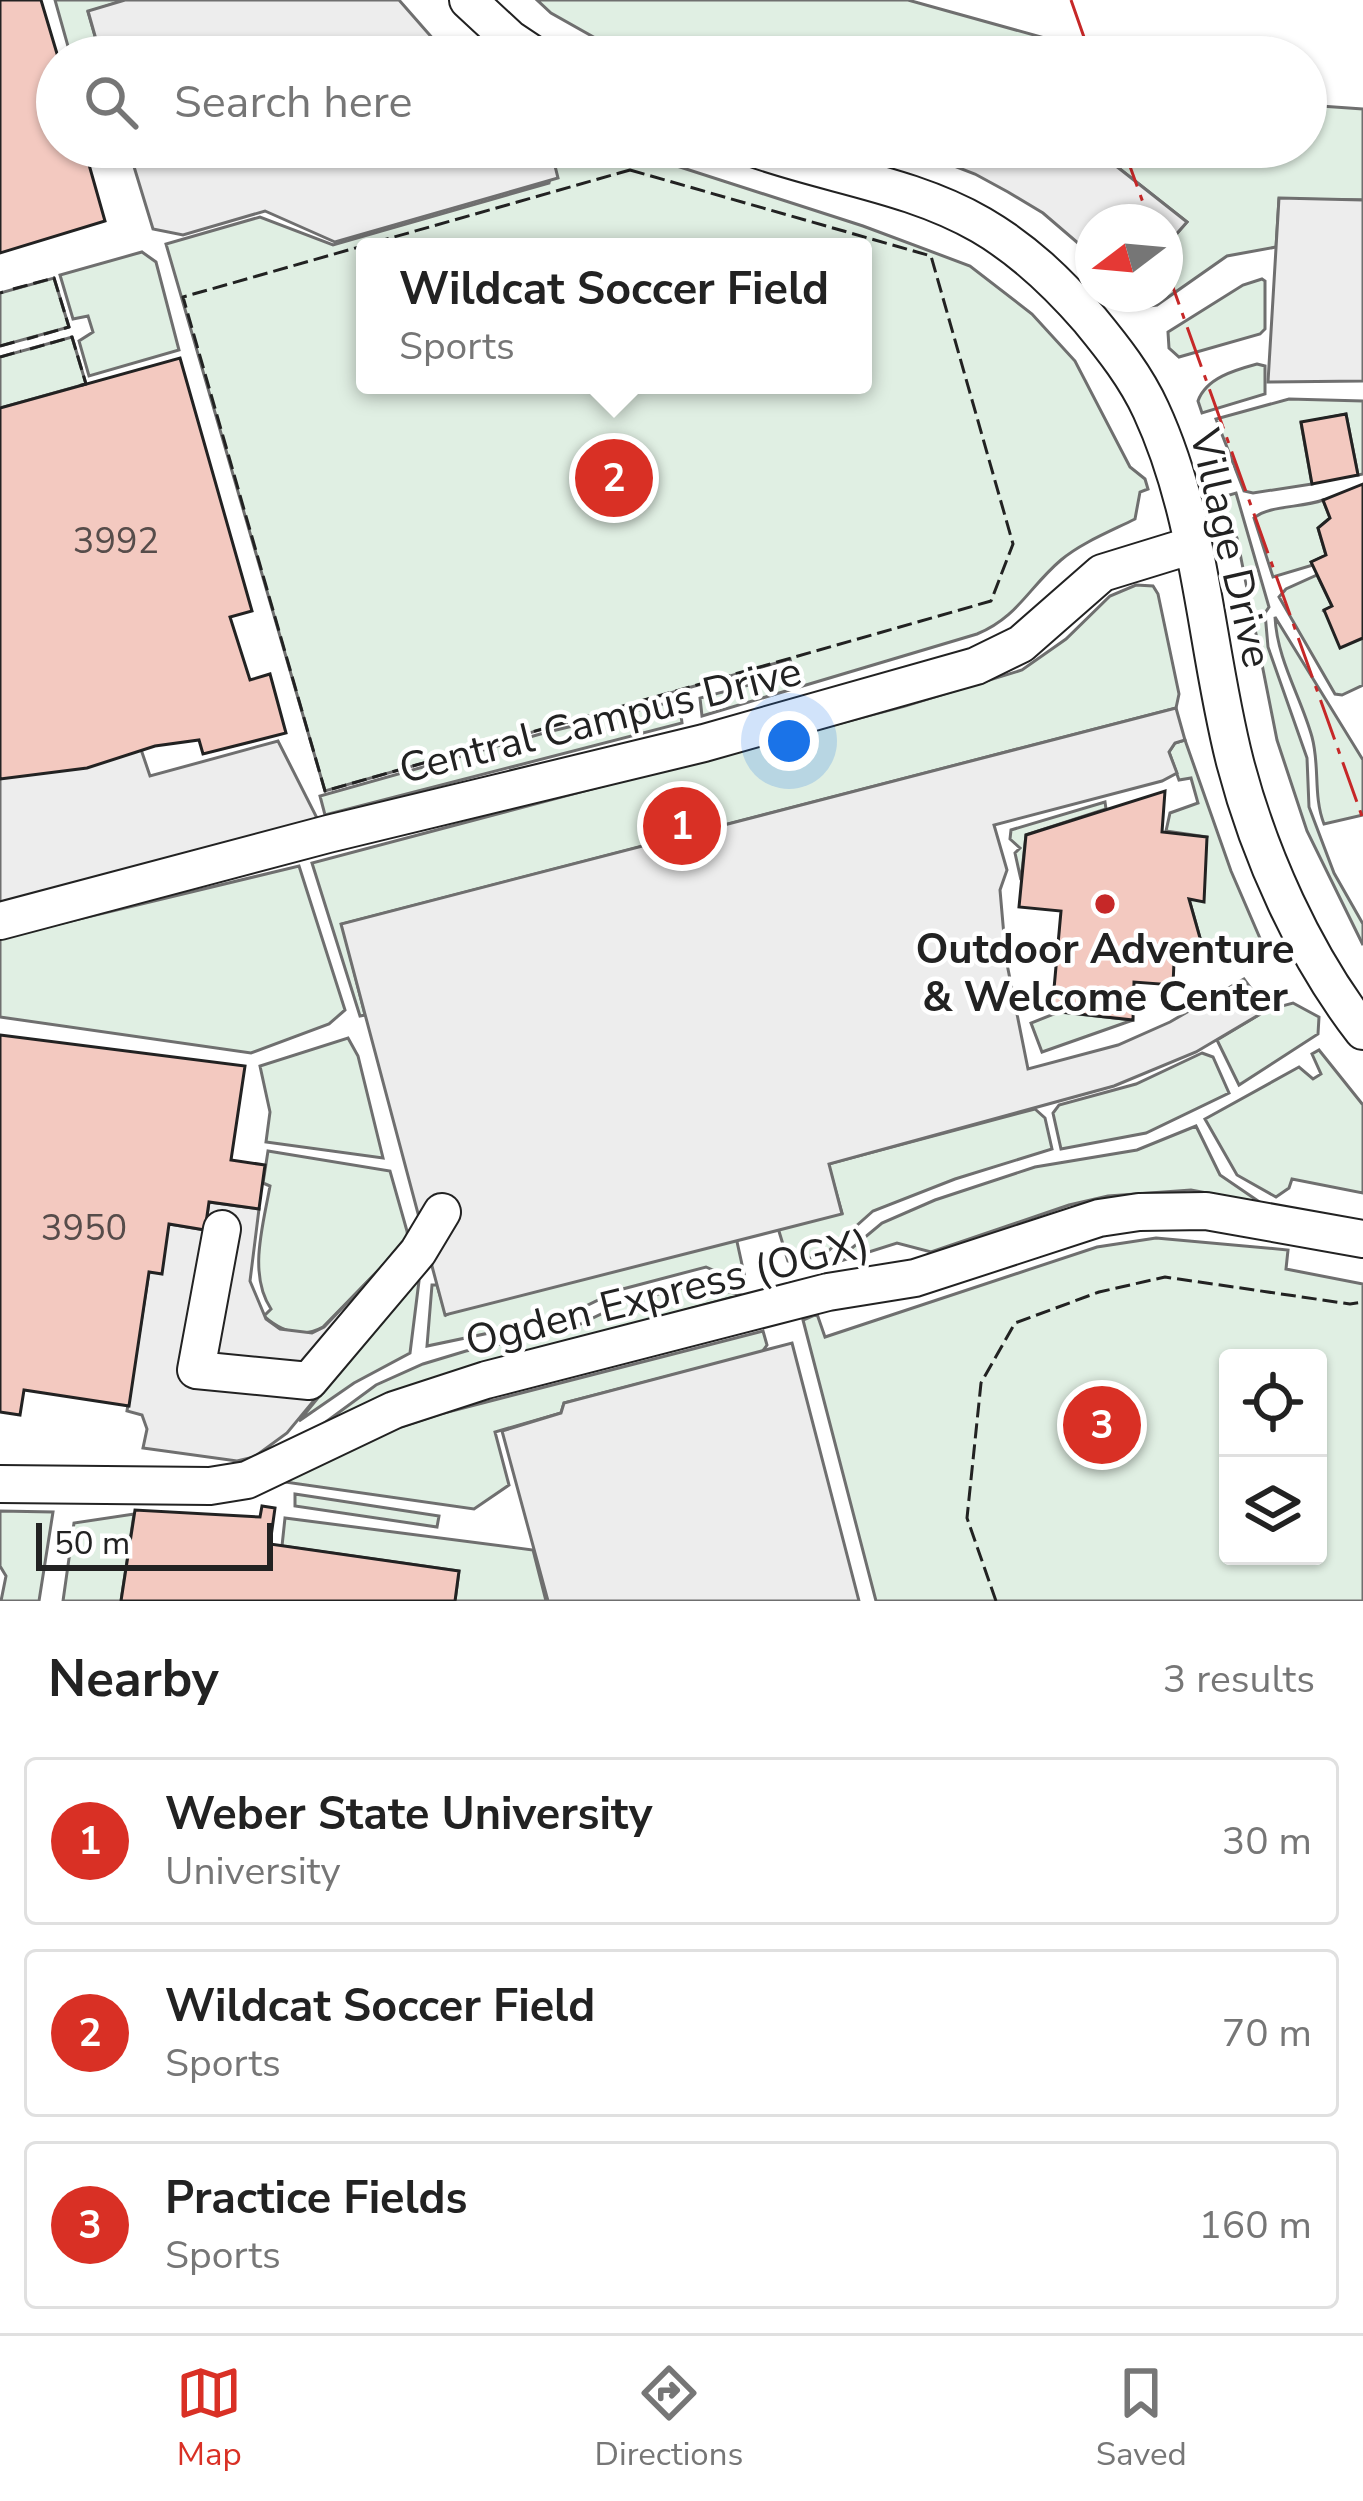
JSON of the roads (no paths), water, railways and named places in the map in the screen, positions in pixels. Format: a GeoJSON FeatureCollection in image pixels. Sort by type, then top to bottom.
{"type":"FeatureCollection","features":[{"type":"Feature","properties":{"kind":"street"},"geometry":{"type":"LineString","coordinates":[[468,0],[507,36]]}},
{"type":"Feature","properties":{"kind":"street","name":"Village Drive"},"geometry":{"type":"LineString","coordinates":[[813,168],[921,196],[981,224],[1029,257],[1087,317],[1138,385],[1169,454],[1193,545],[1236,763],[1256,826],[1316,957],[1363,1031]]}},
{"type":"Feature","properties":{"kind":"street","name":"Central Campus Drive"},"geometry":{"type":"LineString","coordinates":[[0,921],[328,834],[704,743],[976,666],[1021,644],[1102,573],[1193,545]]}},
{"type":"Feature","properties":{"kind":"street","name":"Ogden Express (OGX)"},"geometry":{"type":"LineString","coordinates":[[0,1484],[210,1486],[247,1480],[429,1397],[828,1292],[914,1278],[1099,1218],[1206,1211],[1363,1239]]}},
{"type":"Feature","properties":{"kind":"street"},"geometry":{"type":"LineString","coordinates":[[222,1228],[196,1370],[309,1381],[418,1252],[442,1212]]}},
{"type":"Feature","properties":{"kind":"place","name":"Wildcat Soccer Field"},"geometry":{"type":"Point","coordinates":[614,478]}},
{"type":"Feature","properties":{"kind":"place","name":"Weber State University"},"geometry":{"type":"Point","coordinates":[682,826]}},
{"type":"Feature","properties":{"kind":"place","name":"Outdoor Adventure & Welcome Center"},"geometry":{"type":"Point","coordinates":[1105,904]}},
{"type":"Feature","properties":{"kind":"place","name":"Practice Fields"},"geometry":{"type":"Point","coordinates":[1102,1425]}}]}
